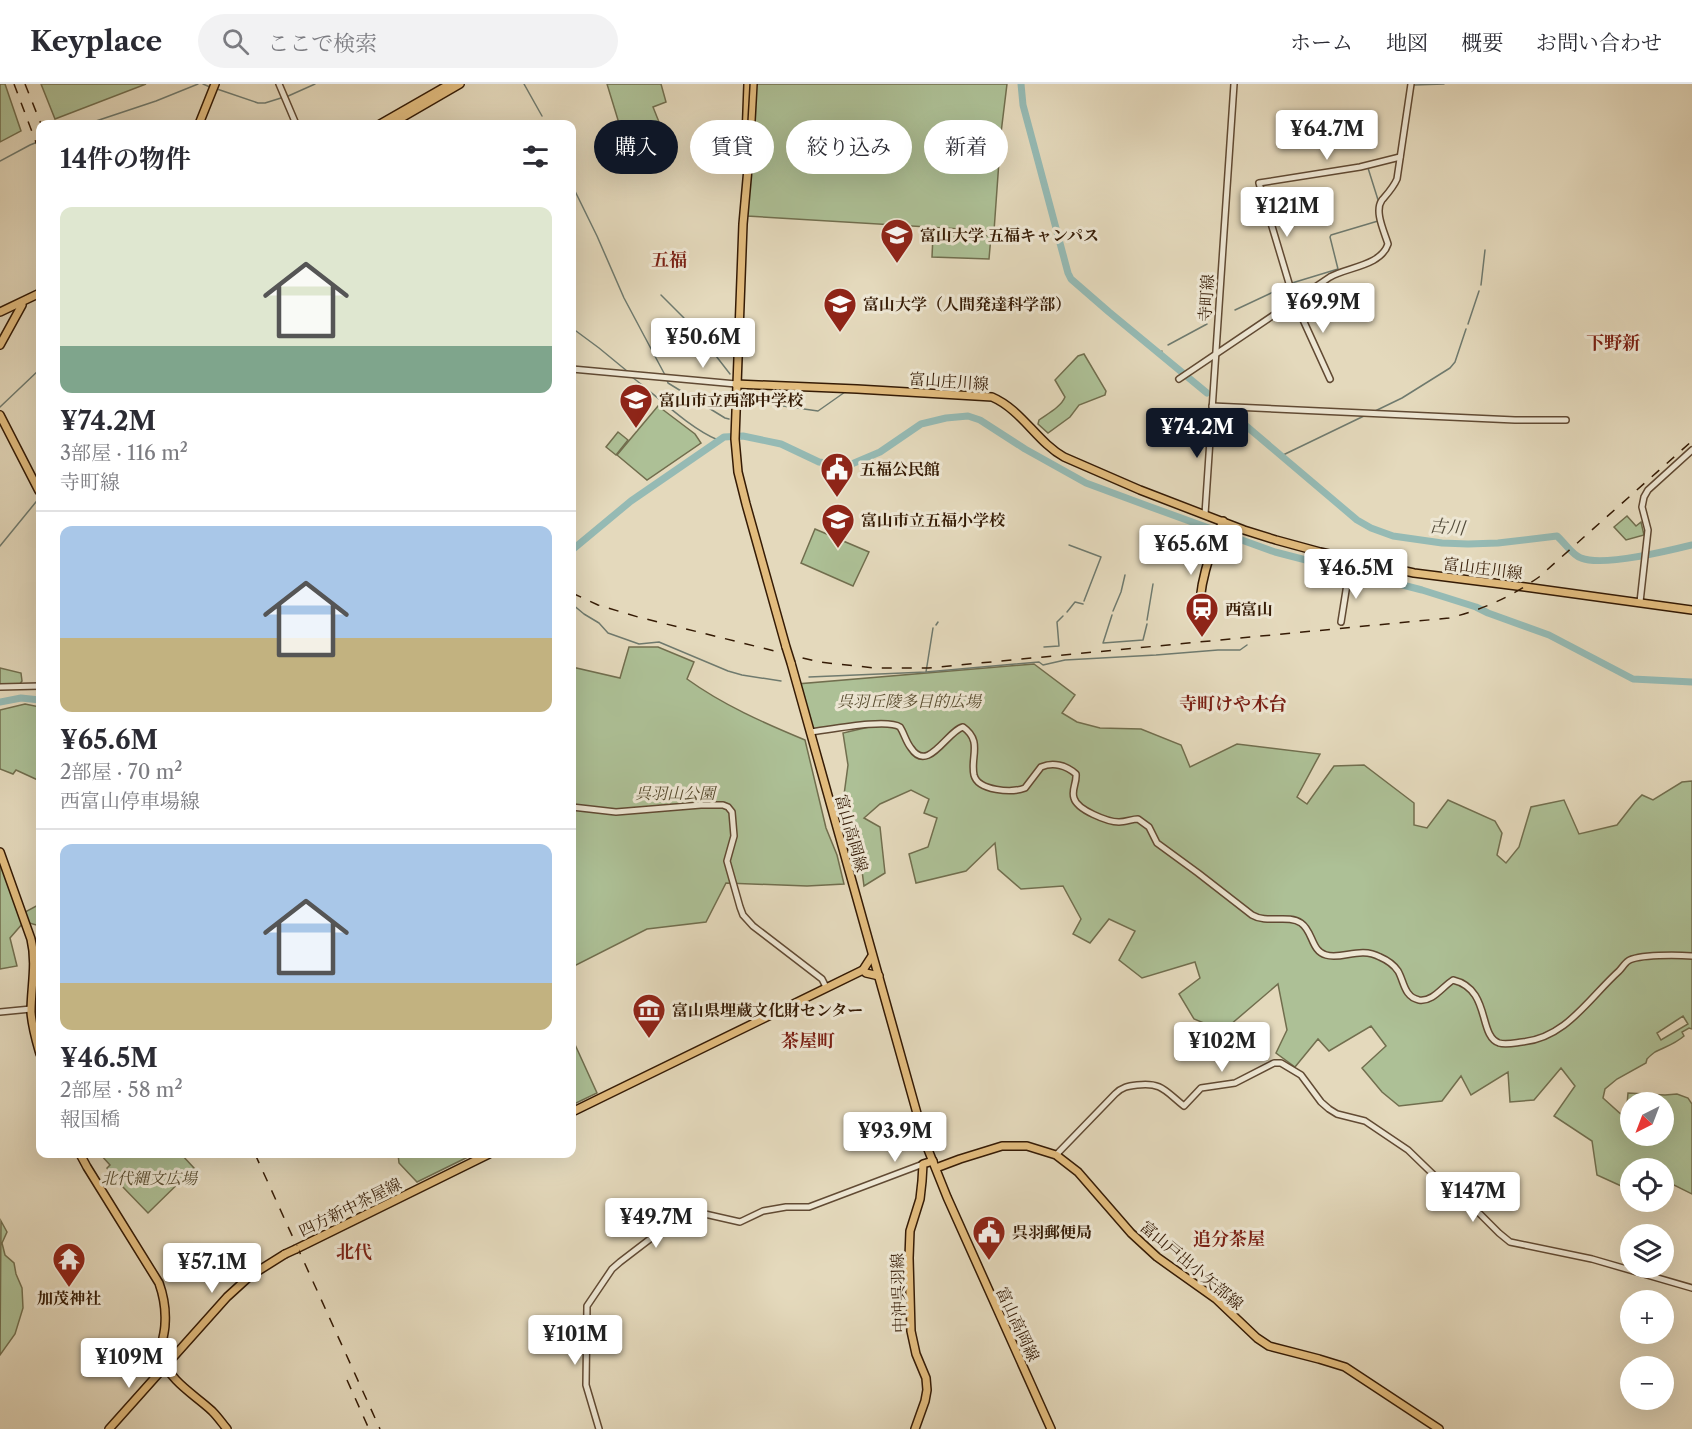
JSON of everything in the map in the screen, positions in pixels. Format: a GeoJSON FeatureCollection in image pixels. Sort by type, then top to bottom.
{"type":"FeatureCollection","features":[{"type":"Feature","properties":{"kind":"main road"},"geometry":{"type":"LineString","coordinates":[[387,120],[450,84]]}},
{"type":"Feature","properties":{"kind":"main road"},"geometry":{"type":"LineString","coordinates":[[398,120],[460,84]]}},
{"type":"Feature","properties":{"kind":"main road"},"geometry":{"type":"LineString","coordinates":[[745,192],[748,84]]}},
{"type":"Feature","properties":{"kind":"main road"},"geometry":{"type":"LineString","coordinates":[[745,192],[749,168],[753,84]]}},
{"type":"Feature","properties":{"kind":"main road"},"geometry":{"type":"LineString","coordinates":[[201,120],[214,86]]}},
{"type":"Feature","properties":{"kind":"main road","name":"富山高岡線"},"geometry":{"type":"LineString","coordinates":[[745,192],[736,384],[735,435],[738,472],[913,1102],[947,1197],[1051,1429]]}},
{"type":"Feature","properties":{"kind":"main road"},"geometry":{"type":"LineString","coordinates":[[0,306],[36,290]]}},
{"type":"Feature","properties":{"kind":"main road"},"geometry":{"type":"LineString","coordinates":[[0,312],[36,295]]}},
{"type":"Feature","properties":{"kind":"main road"},"geometry":{"type":"LineString","coordinates":[[0,345],[22,305]]}},
{"type":"Feature","properties":{"kind":"main road","name":"富山庄川線"},"geometry":{"type":"LineString","coordinates":[[736,384],[992,396],[1006,403],[1064,457],[1205,514],[1220,528],[1276,540],[1350,562],[1414,573],[1692,610]]}},
{"type":"Feature","properties":{"kind":"main road"},"geometry":{"type":"LineString","coordinates":[[0,415],[36,485]]}},
{"type":"Feature","properties":{"kind":"main road"},"geometry":{"type":"LineString","coordinates":[[1200,622],[1200,595],[1204,576],[1220,528]]}},
{"type":"Feature","properties":{"kind":"main road"},"geometry":{"type":"LineString","coordinates":[[0,852],[31,939],[34,954],[31,1009],[36,1041]]}},
{"type":"Feature","properties":{"kind":"main road"},"geometry":{"type":"LineString","coordinates":[[576,1110],[862,970],[872,956]]}},
{"type":"Feature","properties":{"kind":"main road"},"geometry":{"type":"LineString","coordinates":[[862,970],[879,976]]}},
{"type":"Feature","properties":{"kind":"main road","name":"富山戸出小矢部線"},"geometry":{"type":"LineString","coordinates":[[934,1164],[1011,1145],[1027,1146],[1056,1155],[1078,1172],[1131,1233],[1157,1257],[1216,1299],[1257,1338],[1269,1346],[1345,1367],[1439,1429]]}},
{"type":"Feature","properties":{"kind":"main road"},"geometry":{"type":"LineString","coordinates":[[82,1158],[159,1283],[164,1298],[165,1324],[162,1356],[169,1371],[228,1429]]}},
{"type":"Feature","properties":{"kind":"main road","name":"四方新中茶屋線"},"geometry":{"type":"LineString","coordinates":[[110,1429],[235,1289],[266,1265],[481,1158]]}},
{"type":"Feature","properties":{"kind":"main road"},"geometry":{"type":"LineString","coordinates":[[923,1164],[934,1164]]}},
{"type":"Feature","properties":{"kind":"main road","name":"中沖呉羽線"},"geometry":{"type":"LineString","coordinates":[[915,1429],[927,1390],[926,1378],[916,1354],[911,1331],[909,1258],[910,1230],[920,1199],[923,1164]]}},
{"type":"Feature","properties":{"kind":"street"},"geometry":{"type":"LineString","coordinates":[[279,84],[294,120]]}},
{"type":"Feature","properties":{"kind":"street","name":"寺町線"},"geometry":{"type":"LineString","coordinates":[[1205,514],[1234,84]]}},
{"type":"Feature","properties":{"kind":"street"},"geometry":{"type":"LineString","coordinates":[[1179,379],[1338,272],[1366,263],[1386,248],[1388,244],[1379,207],[1397,179],[1411,84]]}},
{"type":"Feature","properties":{"kind":"street"},"geometry":{"type":"LineString","coordinates":[[1330,379],[1294,300],[1259,183],[1360,167],[1400,157]]}},
{"type":"Feature","properties":{"kind":"street"},"geometry":{"type":"LineString","coordinates":[[576,369],[736,384]]}},
{"type":"Feature","properties":{"kind":"street"},"geometry":{"type":"LineString","coordinates":[[1212,406],[1515,420],[1566,420]]}},
{"type":"Feature","properties":{"kind":"street"},"geometry":{"type":"LineString","coordinates":[[1640,602],[1648,530],[1642,507],[1644,497],[1648,490],[1692,450]]}},
{"type":"Feature","properties":{"kind":"street"},"geometry":{"type":"LineString","coordinates":[[1341,622],[1350,562]]}},
{"type":"Feature","properties":{"kind":"street"},"geometry":{"type":"LineString","coordinates":[[0,687],[36,686]]}},
{"type":"Feature","properties":{"kind":"street"},"geometry":{"type":"LineString","coordinates":[[810,732],[892,723],[900,727],[914,752],[925,756],[935,752],[955,731],[963,727],[973,738],[974,776],[978,781],[996,790],[1008,792],[1025,789],[1044,765],[1066,767],[1076,774],[1073,792],[1077,804],[1106,820],[1120,822],[1138,819],[1149,827],[1157,843],[1252,915],[1267,920],[1290,919],[1301,923],[1308,930],[1314,945],[1322,953],[1331,956],[1358,952],[1378,956],[1397,969],[1409,995],[1420,1000],[1433,997],[1453,980],[1466,984],[1482,1008],[1489,1035],[1497,1042],[1506,1044],[1528,1042],[1554,1033],[1580,1012],[1628,960],[1649,956],[1692,956]]}},
{"type":"Feature","properties":{"kind":"street"},"geometry":{"type":"LineString","coordinates":[[576,807],[616,812],[701,805],[728,807],[732,812],[734,836],[728,861],[743,915],[753,926],[822,979],[826,987]]}},
{"type":"Feature","properties":{"kind":"street"},"geometry":{"type":"LineString","coordinates":[[0,1012],[31,1009]]}},
{"type":"Feature","properties":{"kind":"street"},"geometry":{"type":"LineString","coordinates":[[1056,1155],[1115,1094],[1126,1086],[1157,1085],[1184,1106],[1202,1088],[1235,1083],[1274,1063],[1281,1063],[1301,1074],[1321,1102],[1337,1114],[1365,1121],[1408,1150],[1440,1180],[1463,1197],[1510,1242],[1592,1259],[1692,1288]]}},
{"type":"Feature","properties":{"kind":"street"},"geometry":{"type":"LineString","coordinates":[[598,1429],[586,1385],[587,1306],[608,1275],[620,1262],[684,1213],[696,1212],[740,1222],[763,1210],[809,1207],[923,1164]]}},
{"type":"Feature","properties":{"kind":"green space"},"geometry":{"type":"Polygon","coordinates":[[[0,84],[5,84],[21,131],[0,142],[0,84]]]}},
{"type":"Feature","properties":{"kind":"green space"},"geometry":{"type":"Polygon","coordinates":[[[41,84],[146,84],[55,119],[41,84]]]}},
{"type":"Feature","properties":{"kind":"green space"},"geometry":{"type":"Polygon","coordinates":[[[607,84],[661,84],[666,102],[653,107],[658,120],[618,120],[607,84]]]}},
{"type":"Feature","properties":{"kind":"green space"},"geometry":{"type":"Polygon","coordinates":[[[754,84],[1007,84],[1003,120],[924,120],[924,174],[998,174],[994,231],[747,216],[749,174],[774,174],[774,120],[752,120],[754,84]]]}},
{"type":"Feature","properties":{"kind":"green space"},"geometry":{"type":"Polygon","coordinates":[[[933,235],[991,236],[989,259],[932,257],[933,235]]]}},
{"type":"Feature","properties":{"kind":"green space"},"geometry":{"type":"Polygon","coordinates":[[[1084,354],[1106,391],[1105,395],[1079,405],[1070,417],[1048,433],[1038,424],[1039,420],[1057,407],[1065,397],[1055,380],[1078,356],[1084,354]]]}},
{"type":"Feature","properties":{"kind":"green space"},"geometry":{"type":"Polygon","coordinates":[[[658,406],[695,434],[701,443],[647,480],[617,455],[658,406]]]}},
{"type":"Feature","properties":{"kind":"green space"},"geometry":{"type":"Polygon","coordinates":[[[618,432],[628,440],[616,455],[606,447],[618,432]]]}},
{"type":"Feature","properties":{"kind":"green space"},"geometry":{"type":"Polygon","coordinates":[[[1627,516],[1636,526],[1641,522],[1644,535],[1626,540],[1614,527],[1627,516]]]}},
{"type":"Feature","properties":{"kind":"green space"},"geometry":{"type":"Polygon","coordinates":[[[815,529],[869,552],[853,586],[801,563],[815,529]]]}},
{"type":"Feature","properties":{"kind":"green space","name":"呉羽山公園"},"geometry":{"type":"Polygon","coordinates":[[[629,647],[658,647],[694,662],[687,679],[701,688],[759,720],[805,740],[826,828],[837,855],[844,884],[807,886],[726,883],[706,922],[647,929],[576,965],[576,668],[620,678],[629,647]]]}},
{"type":"Feature","properties":{"kind":"green space","name":"呉羽丘陵多目的広場"},"geometry":{"type":"Polygon","coordinates":[[[1034,664],[1075,695],[1062,713],[1077,722],[1100,728],[1141,729],[1181,745],[1190,767],[1237,744],[1320,754],[1297,797],[1307,804],[1334,766],[1364,765],[1414,803],[1414,825],[1427,828],[1448,800],[1495,821],[1502,833],[1497,855],[1506,863],[1519,847],[1531,807],[1564,800],[1579,834],[1617,825],[1642,795],[1653,800],[1682,782],[1692,781],[1692,1029],[1689,1028],[1682,1032],[1684,1036],[1681,1039],[1655,1052],[1646,1063],[1617,1079],[1605,1089],[1603,1098],[1620,1113],[1620,1146],[1674,1146],[1674,1094],[1688,1098],[1692,1104],[1692,1194],[1674,1185],[1674,1158],[1620,1158],[1620,1185],[1597,1175],[1592,1141],[1554,1116],[1575,1086],[1561,1068],[1534,1100],[1510,1102],[1508,1072],[1471,1095],[1461,1076],[1442,1101],[1399,1106],[1382,1092],[1362,1068],[1386,1046],[1371,1026],[1329,1051],[1318,1039],[1295,1067],[1276,1053],[1287,1030],[1278,984],[1223,1031],[1194,1019],[1179,994],[1200,978],[1195,962],[1142,978],[1119,960],[1135,931],[1109,919],[1090,943],[1073,934],[1081,919],[1063,886],[1021,889],[998,869],[995,843],[966,871],[916,883],[909,854],[928,847],[937,818],[924,813],[929,799],[911,790],[880,804],[864,818],[880,827],[885,873],[864,886],[857,833],[844,795],[848,765],[843,733],[882,724],[810,732],[797,684],[1034,664]],[[1683,1016],[1657,1033],[1661,1040],[1688,1024],[1683,1016]]]}},
{"type":"Feature","properties":{"kind":"green space"},"geometry":{"type":"Polygon","coordinates":[[[0,668],[21,673],[20,684],[0,685],[0,668]]]}},
{"type":"Feature","properties":{"kind":"green space"},"geometry":{"type":"Polygon","coordinates":[[[25,704],[36,706],[36,779],[16,770],[13,774],[0,769],[0,710],[25,704]]]}},
{"type":"Feature","properties":{"kind":"green space"},"geometry":{"type":"Polygon","coordinates":[[[0,859],[23,923],[10,938],[17,966],[0,969],[0,859]]]}},
{"type":"Feature","properties":{"kind":"green space"},"geometry":{"type":"Polygon","coordinates":[[[36,906],[36,925],[29,923],[25,912],[36,906]]]}},
{"type":"Feature","properties":{"kind":"green space"},"geometry":{"type":"Polygon","coordinates":[[[576,1047],[597,1093],[576,1103],[576,1047]]]}},
{"type":"Feature","properties":{"kind":"green space","name":"北代縄文広場"},"geometry":{"type":"Polygon","coordinates":[[[104,1158],[185,1158],[194,1168],[148,1213],[120,1184],[124,1180],[116,1173],[112,1176],[107,1168],[110,1165],[104,1158]]]}},
{"type":"Feature","properties":{"kind":"green space"},"geometry":{"type":"Polygon","coordinates":[[[398,1158],[466,1158],[417,1182],[399,1163],[398,1158]]]}},
{"type":"Feature","properties":{"kind":"green space"},"geometry":{"type":"Polygon","coordinates":[[[1,1221],[7,1232],[2,1243],[5,1255],[14,1263],[22,1288],[23,1308],[15,1334],[0,1355],[1,1221]]]}},
{"type":"Feature","properties":{"kind":"waterway"},"geometry":{"type":"LineString","coordinates":[[99,120],[198,84]]}},
{"type":"Feature","properties":{"kind":"waterway"},"geometry":{"type":"LineString","coordinates":[[203,84],[210,87]]}},
{"type":"Feature","properties":{"kind":"waterway"},"geometry":{"type":"LineString","coordinates":[[286,97],[315,84]]}},
{"type":"Feature","properties":{"kind":"waterway"},"geometry":{"type":"LineString","coordinates":[[524,84],[542,116]]}},
{"type":"Feature","properties":{"kind":"waterway","name":"古川"},"geometry":{"type":"LineString","coordinates":[[1021,84],[1023,105],[1071,279],[1207,393]]}},
{"type":"Feature","properties":{"kind":"waterway"},"geometry":{"type":"LineString","coordinates":[[1413,87],[1414,85],[1444,84]]}},
{"type":"Feature","properties":{"kind":"waterway"},"geometry":{"type":"LineString","coordinates":[[217,89],[258,103],[281,98]]}},
{"type":"Feature","properties":{"kind":"waterway"},"geometry":{"type":"LineString","coordinates":[[0,161],[36,143]]}},
{"type":"Feature","properties":{"kind":"waterway"},"geometry":{"type":"LineString","coordinates":[[1368,168],[1379,203]]}},
{"type":"Feature","properties":{"kind":"waterway"},"geometry":{"type":"LineString","coordinates":[[576,193],[624,298],[665,375]]}},
{"type":"Feature","properties":{"kind":"waterway"},"geometry":{"type":"LineString","coordinates":[[1292,283],[1338,269],[1331,235],[1378,221]]}},
{"type":"Feature","properties":{"kind":"waterway"},"geometry":{"type":"LineString","coordinates":[[1481,285],[1485,250]]}},
{"type":"Feature","properties":{"kind":"waterway"},"geometry":{"type":"LineString","coordinates":[[1235,310],[1288,285]]}},
{"type":"Feature","properties":{"kind":"waterway"},"geometry":{"type":"LineString","coordinates":[[1468,324],[1479,291]]}},
{"type":"Feature","properties":{"kind":"waterway"},"geometry":{"type":"LineString","coordinates":[[661,295],[706,343],[730,374]]}},
{"type":"Feature","properties":{"kind":"waterway"},"geometry":{"type":"LineString","coordinates":[[1168,345],[1207,324]]}},
{"type":"Feature","properties":{"kind":"waterway"},"geometry":{"type":"LineString","coordinates":[[1373,412],[1402,398],[1450,368],[1455,362],[1466,329]]}},
{"type":"Feature","properties":{"kind":"waterway"},"geometry":{"type":"LineString","coordinates":[[576,331],[627,371]]}},
{"type":"Feature","properties":{"kind":"waterway","name":"古川"},"geometry":{"type":"LineString","coordinates":[[1159,355],[1162,351]]}},
{"type":"Feature","properties":{"kind":"waterway"},"geometry":{"type":"LineString","coordinates":[[0,407],[36,373]]}},
{"type":"Feature","properties":{"kind":"waterway"},"geometry":{"type":"LineString","coordinates":[[632,377],[685,420],[718,440]]}},
{"type":"Feature","properties":{"kind":"waterway"},"geometry":{"type":"LineString","coordinates":[[667,380],[668,383],[729,419]]}},
{"type":"Feature","properties":{"kind":"waterway"},"geometry":{"type":"LineString","coordinates":[[756,396],[776,405],[818,411],[845,392]]}},
{"type":"Feature","properties":{"kind":"waterway","name":"古川"},"geometry":{"type":"LineString","coordinates":[[1232,414],[1357,520],[1393,536],[1468,544],[1557,536],[1581,558],[1604,561],[1692,545]]}},
{"type":"Feature","properties":{"kind":"waterway"},"geometry":{"type":"LineString","coordinates":[[1281,456],[1366,415]]}},
{"type":"Feature","properties":{"kind":"waterway"},"geometry":{"type":"LineString","coordinates":[[576,547],[631,501],[724,437],[743,436],[781,444],[819,462],[847,466],[880,452],[921,424],[968,416],[980,420],[1025,449],[1086,483],[1148,506],[1275,552],[1422,590],[1476,607],[1549,635],[1633,679],[1692,682]]}},
{"type":"Feature","properties":{"kind":"waterway"},"geometry":{"type":"LineString","coordinates":[[0,546],[36,502]]}},
{"type":"Feature","properties":{"kind":"waterway"},"geometry":{"type":"LineString","coordinates":[[1069,545],[1101,557],[1084,601]]}},
{"type":"Feature","properties":{"kind":"waterway"},"geometry":{"type":"LineString","coordinates":[[1113,611],[1125,575]]}},
{"type":"Feature","properties":{"kind":"waterway"},"geometry":{"type":"LineString","coordinates":[[1147,620],[1153,584]]}},
{"type":"Feature","properties":{"kind":"waterway"},"geometry":{"type":"LineString","coordinates":[[1067,612],[1075,602],[1083,604]]}},
{"type":"Feature","properties":{"kind":"waterway"},"geometry":{"type":"LineString","coordinates":[[576,607],[599,623],[608,633],[639,644],[659,642],[728,671],[781,681]]}},
{"type":"Feature","properties":{"kind":"waterway"},"geometry":{"type":"LineString","coordinates":[[1112,615],[1103,643],[1143,640],[1147,624]]}},
{"type":"Feature","properties":{"kind":"waterway"},"geometry":{"type":"LineString","coordinates":[[1044,647],[1059,646],[1057,622],[1063,616]]}},
{"type":"Feature","properties":{"kind":"waterway"},"geometry":{"type":"LineString","coordinates":[[926,672],[933,628]]}},
{"type":"Feature","properties":{"kind":"waterway"},"geometry":{"type":"LineString","coordinates":[[809,677],[926,672],[1039,662],[1043,665],[1065,660],[1240,650],[1247,645]]}},
{"type":"Feature","properties":{"kind":"waterway"},"geometry":{"type":"LineString","coordinates":[[0,702],[21,698],[36,700]]}},
{"type":"Feature","properties":{"kind":"tram line"},"geometry":{"type":"LineString","coordinates":[[748,120],[750,84]]}},
{"type":"Feature","properties":{"kind":"railway"},"geometry":{"type":"LineString","coordinates":[[14,84],[36,142]]}},
{"type":"Feature","properties":{"kind":"railway"},"geometry":{"type":"LineString","coordinates":[[25,84],[39,120]]}},
{"type":"Feature","properties":{"kind":"railway"},"geometry":{"type":"LineString","coordinates":[[576,595],[598,605],[638,617],[819,662],[875,668],[928,668],[1449,618],[1496,602],[1539,577],[1692,441]]}},
{"type":"Feature","properties":{"kind":"railway"},"geometry":{"type":"LineString","coordinates":[[257,1158],[380,1429]]}},
{"type":"Feature","properties":{"kind":"railway"},"geometry":{"type":"LineString","coordinates":[[347,1380],[369,1429]]}},
{"type":"Feature","properties":{"kind":"place","name":"富山大学 五福キャンパス"},"geometry":{"type":"Point","coordinates":[897,264]}},
{"type":"Feature","properties":{"kind":"place","name":"富山大学（人間発達科学部）"},"geometry":{"type":"Point","coordinates":[840,333]}},
{"type":"Feature","properties":{"kind":"place","name":"富山市立西部中学校"},"geometry":{"type":"Point","coordinates":[636,429]}},
{"type":"Feature","properties":{"kind":"place","name":"五福公民館"},"geometry":{"type":"Point","coordinates":[837,498]}},
{"type":"Feature","properties":{"kind":"place","name":"富山市立五福小学校"},"geometry":{"type":"Point","coordinates":[838,549]}},
{"type":"Feature","properties":{"kind":"place","name":"西富山"},"geometry":{"type":"Point","coordinates":[1202,638]}},
{"type":"Feature","properties":{"kind":"place","name":"富山県埋蔵文化財センター"},"geometry":{"type":"Point","coordinates":[649,1039]}},
{"type":"Feature","properties":{"kind":"place","name":"呉羽郵便局"},"geometry":{"type":"Point","coordinates":[989,1261]}},
{"type":"Feature","properties":{"kind":"place","name":"加茂神社"},"geometry":{"type":"Point","coordinates":[69,1288]}},
{"type":"Feature","properties":{"kind":"district","name":"五福"},"geometry":{"type":"Point","coordinates":[669,260]}},
{"type":"Feature","properties":{"kind":"district","name":"下野新"},"geometry":{"type":"Point","coordinates":[1613,343]}},
{"type":"Feature","properties":{"kind":"district","name":"寺町けや木台"},"geometry":{"type":"Point","coordinates":[1233,704]}},
{"type":"Feature","properties":{"kind":"district","name":"茶屋町"},"geometry":{"type":"Point","coordinates":[808,1041]}},
{"type":"Feature","properties":{"kind":"district","name":"追分茶屋"},"geometry":{"type":"Point","coordinates":[1229,1239]}},
{"type":"Feature","properties":{"kind":"district","name":"北代"},"geometry":{"type":"Point","coordinates":[354,1252]}}]}
